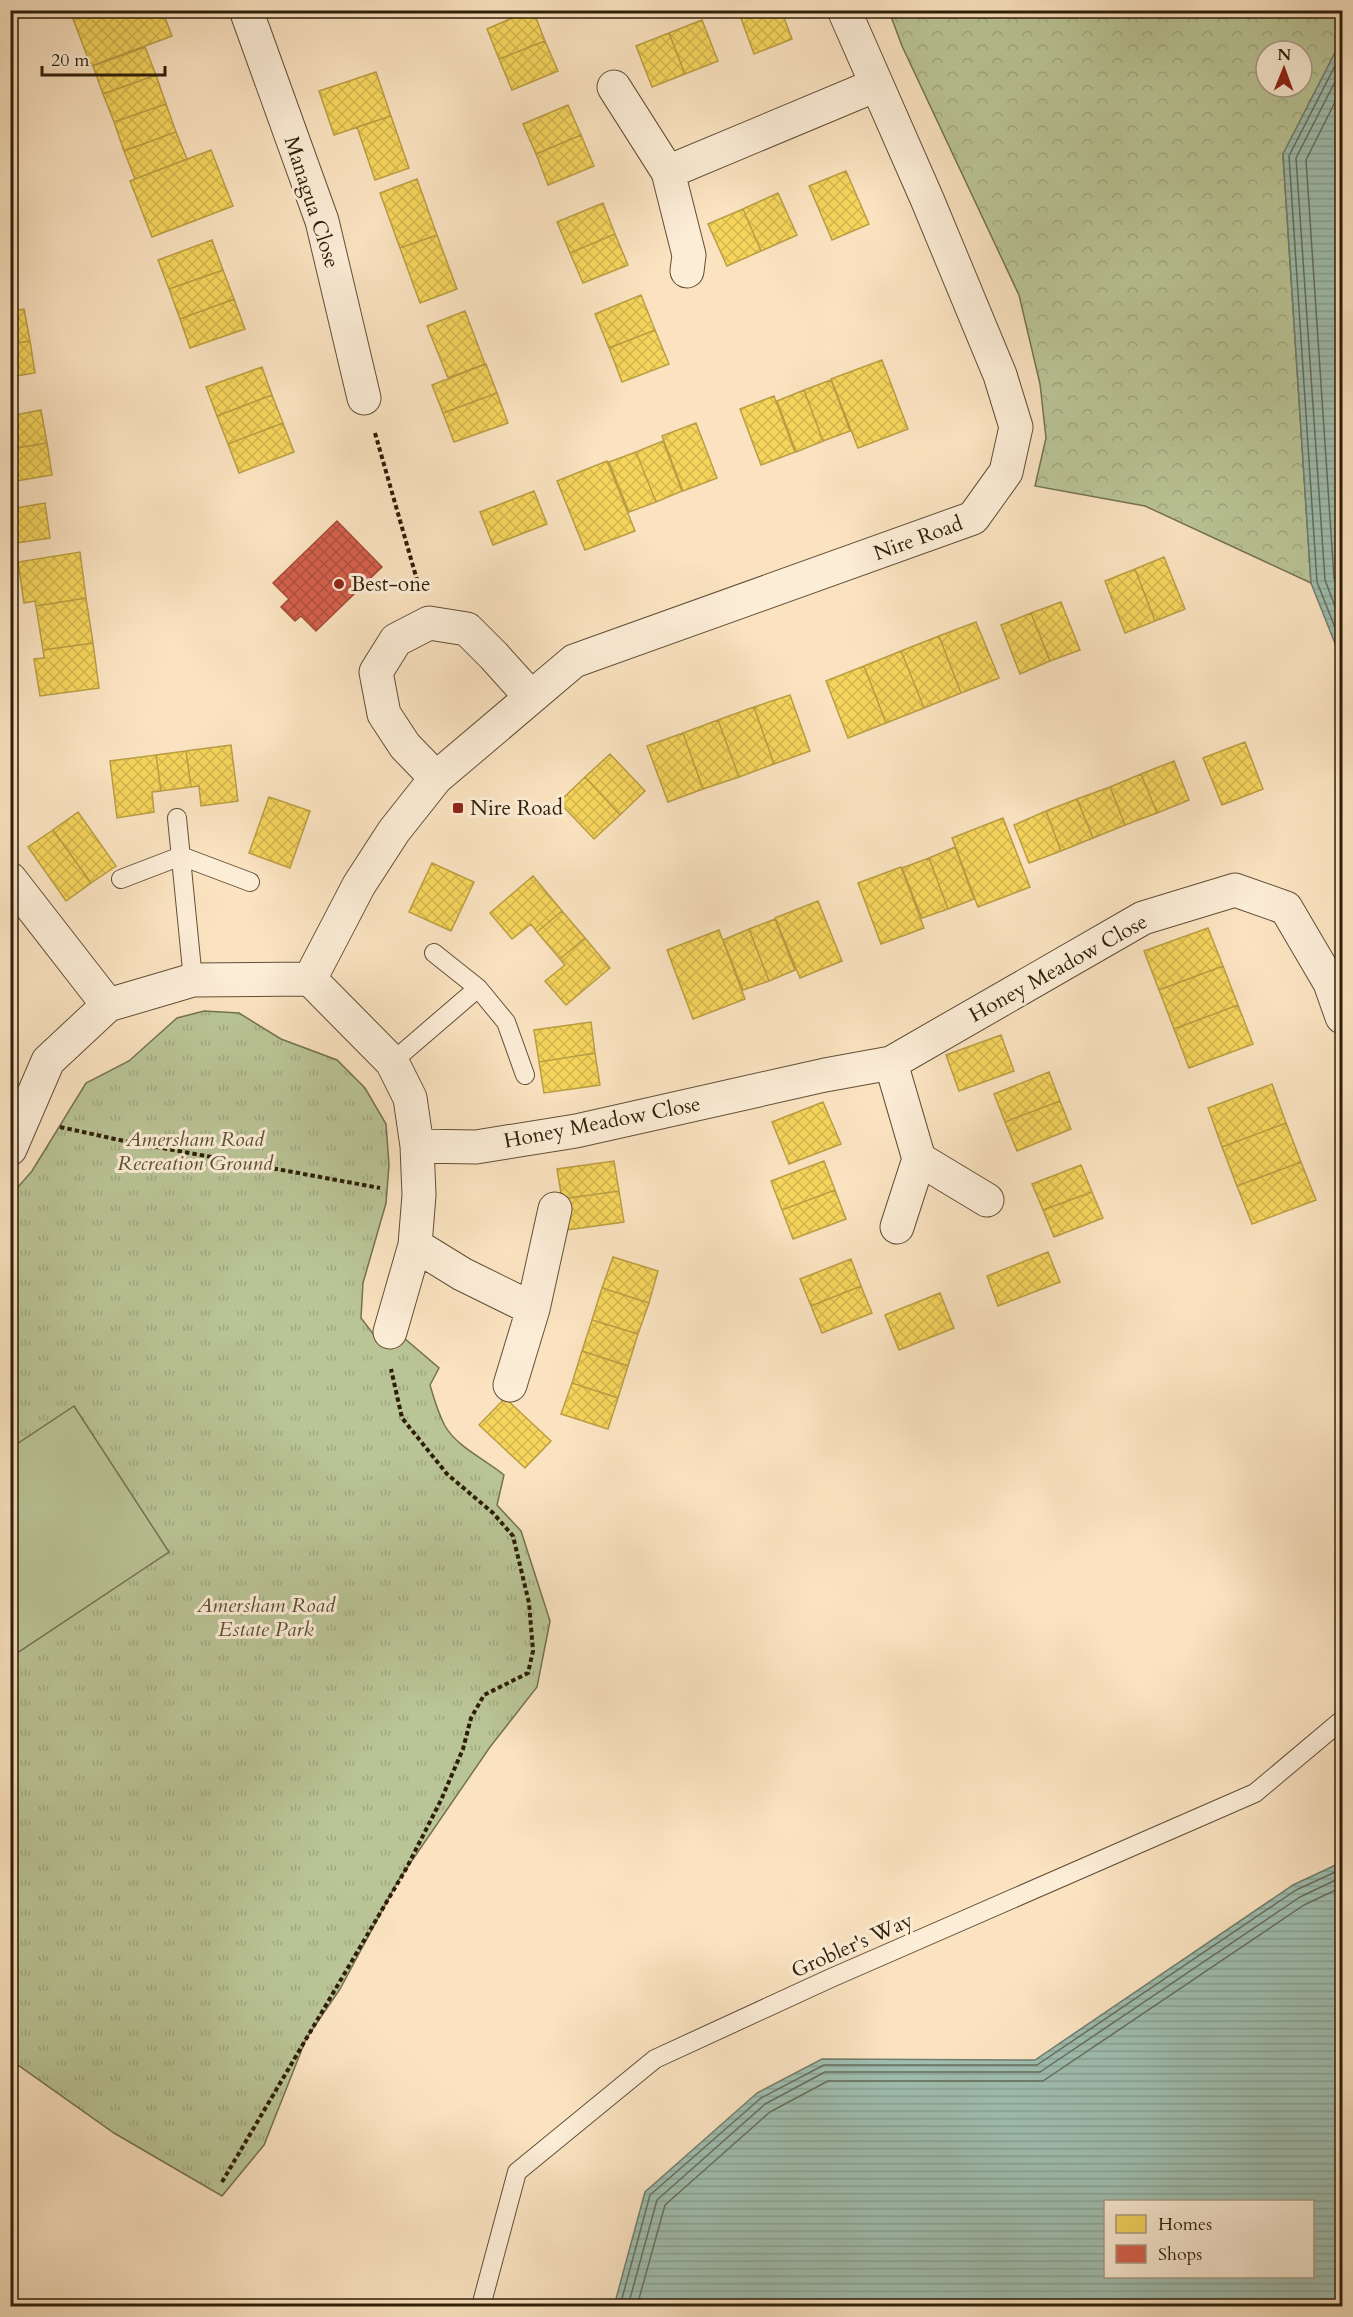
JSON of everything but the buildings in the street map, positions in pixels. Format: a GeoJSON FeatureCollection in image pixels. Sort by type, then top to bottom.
{"type":"FeatureCollection","features":[{"type":"Feature","properties":{"kind":"street","name":"Managua Close"},"geometry":{"type":"LineString","coordinates":[[246,10],[322,221],[364,398]]}},
{"type":"Feature","properties":{"kind":"street","name":"Nire Road"},"geometry":{"type":"LineString","coordinates":[[310,979],[359,885],[394,831],[436,778],[574,661],[973,518],[1006,472],[1016,427],[1000,375],[844,10]]}},
{"type":"Feature","properties":{"kind":"street"},"geometry":{"type":"LineString","coordinates":[[668,172],[876,85]]}},
{"type":"Feature","properties":{"kind":"street"},"geometry":{"type":"LineString","coordinates":[[614,87],[668,172],[688,255],[687,271]]}},
{"type":"Feature","properties":{"kind":"street"},"geometry":{"type":"LineString","coordinates":[[436,778],[405,746],[384,714],[376,672],[396,640],[429,623],[467,629],[495,656],[530,696]]}},
{"type":"Feature","properties":{"kind":"street"},"geometry":{"type":"LineString","coordinates":[[10,879],[108,1005]]}},
{"type":"Feature","properties":{"kind":"street","name":"Honey Meadow Close"},"geometry":{"type":"LineString","coordinates":[[417,1146],[476,1147],[576,1131],[891,1062],[1143,918],[1235,890],[1286,908],[1330,983],[1342,1017]]}},
{"type":"Feature","properties":{"kind":"street"},"geometry":{"type":"LineString","coordinates":[[10,1149],[48,1061],[108,1005],[193,980],[310,979],[392,1062],[410,1098],[417,1146],[419,1195],[415,1245],[390,1332]]}},
{"type":"Feature","properties":{"kind":"street"},"geometry":{"type":"LineString","coordinates":[[891,1062],[919,1159],[897,1227]]}},
{"type":"Feature","properties":{"kind":"street"},"geometry":{"type":"LineString","coordinates":[[919,1159],[987,1200]]}},
{"type":"Feature","properties":{"kind":"street"},"geometry":{"type":"LineString","coordinates":[[510,1385],[532,1309],[555,1209]]}},
{"type":"Feature","properties":{"kind":"street"},"geometry":{"type":"LineString","coordinates":[[415,1245],[462,1274],[532,1309]]}},
{"type":"Feature","properties":{"kind":"lane"},"geometry":{"type":"LineString","coordinates":[[177,818],[193,980]]}},
{"type":"Feature","properties":{"kind":"lane"},"geometry":{"type":"LineString","coordinates":[[121,879],[181,856],[250,882]]}},
{"type":"Feature","properties":{"kind":"lane"},"geometry":{"type":"LineString","coordinates":[[434,953],[478,988],[506,1022],[525,1075]]}},
{"type":"Feature","properties":{"kind":"lane"},"geometry":{"type":"LineString","coordinates":[[392,1062],[478,988]]}},
{"type":"Feature","properties":{"kind":"lane","name":"Grobler's Way"},"geometry":{"type":"LineString","coordinates":[[481,2307],[517,2172],[655,2059],[831,1978],[1255,1793],[1342,1720]]}},
{"type":"Feature","properties":{"kind":"path"},"geometry":{"type":"LineString","coordinates":[[364,398],[429,623]]}},
{"type":"Feature","properties":{"kind":"path"},"geometry":{"type":"LineString","coordinates":[[24,1118],[135,1143],[419,1195]]}},
{"type":"Feature","properties":{"kind":"path"},"geometry":{"type":"LineString","coordinates":[[222,2182],[406,1869],[441,1800],[463,1749],[471,1718],[484,1695],[528,1673],[532,1650],[529,1603],[513,1536],[493,1513],[447,1474],[402,1418],[391,1374],[390,1332]]}},
{"type":"Feature","properties":{"kind":"green space"},"geometry":{"type":"Polygon","coordinates":[[[889,11],[1342,11],[1342,39],[1314,94],[1314,39],[1254,39],[1254,99],[1311,99],[1283,155],[1311,583],[1145,506],[1035,486],[1046,438],[1040,384],[1019,295],[902,46],[889,11]]]}},
{"type":"Feature","properties":{"kind":"green space","name":"Amersham Road Estate Park"},"geometry":{"type":"Polygon","coordinates":[[[204,1011],[239,1013],[281,1039],[337,1060],[365,1088],[386,1124],[389,1165],[386,1203],[363,1283],[361,1318],[374,1335],[397,1332],[439,1368],[430,1385],[440,1416],[450,1434],[472,1453],[504,1475],[497,1505],[521,1531],[550,1621],[537,1687],[490,1747],[398,1881],[340,1989],[306,2039],[264,2145],[222,2196],[114,2133],[11,2060],[11,1195],[32,1171],[86,1083],[129,1061],[177,1018],[204,1011]]]}},
{"type":"Feature","properties":{"kind":"green space"},"geometry":{"type":"Polygon","coordinates":[[[74,1406],[169,1552],[11,1657],[11,1448],[74,1406]]]}},
{"type":"Feature","properties":{"kind":"water"},"geometry":{"type":"Polygon","coordinates":[[[1342,39],[1342,661],[1311,583],[1283,154],[1311,99],[1314,99],[1314,94],[1342,39]]]}},
{"type":"Feature","properties":{"kind":"water"},"geometry":{"type":"Polygon","coordinates":[[[1342,1862],[1342,2306],[614,2306],[645,2192],[757,2093],[822,2059],[1035,2060],[1293,1885],[1342,1862]]]}},
{"type":"Feature","properties":{"kind":"place","name":"Best-one"},"geometry":{"type":"Point","coordinates":[339,584]}},
{"type":"Feature","properties":{"kind":"place","name":"Nire Road"},"geometry":{"type":"Point","coordinates":[458,808]}},
{"type":"Feature","properties":{"kind":"park label","name":"Amersham Road Recreation Ground"},"geometry":{"type":"Point","coordinates":[195,1151]}}]}
